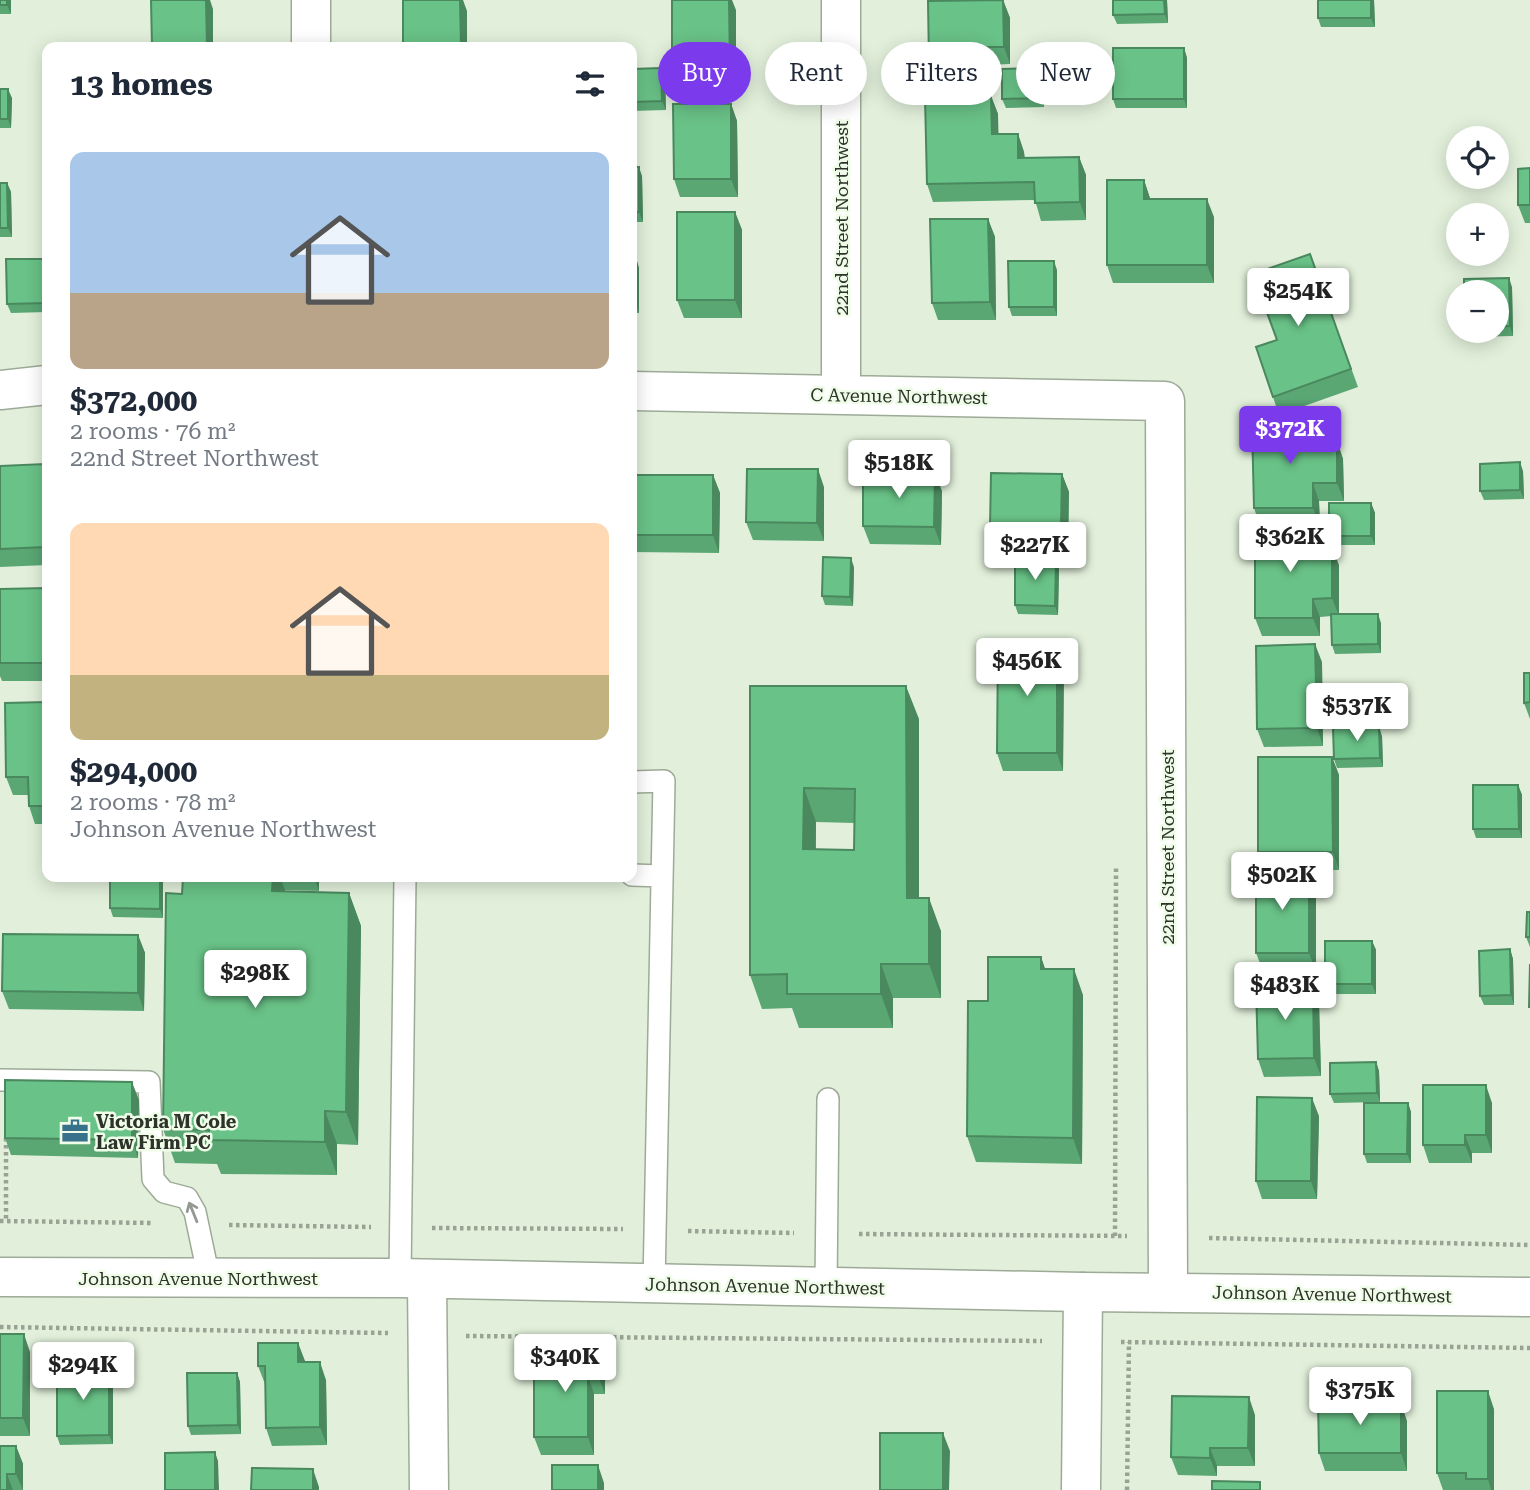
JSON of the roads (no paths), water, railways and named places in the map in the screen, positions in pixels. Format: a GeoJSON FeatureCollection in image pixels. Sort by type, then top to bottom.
{"type":"FeatureCollection","features":[{"type":"Feature","properties":{"kind":"street"},"geometry":{"type":"LineString","coordinates":[[311,0],[311,42]]}},
{"type":"Feature","properties":{"kind":"street","name":"22nd Street Northwest"},"geometry":{"type":"LineString","coordinates":[[841,0],[841,394]]}},
{"type":"Feature","properties":{"kind":"street"},"geometry":{"type":"LineString","coordinates":[[0,390],[42,386]]}},
{"type":"Feature","properties":{"kind":"street","name":"C Avenue Northwest"},"geometry":{"type":"LineString","coordinates":[[637,391],[1165,401]]}},
{"type":"Feature","properties":{"kind":"street","name":"22nd Street Northwest"},"geometry":{"type":"LineString","coordinates":[[1165,401],[1168,1292]]}},
{"type":"Feature","properties":{"kind":"street","name":"Johnson Avenue Northwest"},"geometry":{"type":"LineString","coordinates":[[0,1277],[414,1279],[1083,1292],[1530,1297]]}},
{"type":"Feature","properties":{"kind":"street"},"geometry":{"type":"LineString","coordinates":[[414,1279],[428,1335],[429,1490]]}},
{"type":"Feature","properties":{"kind":"street"},"geometry":{"type":"LineString","coordinates":[[1081,1490],[1083,1292]]}},
{"type":"Feature","properties":{"kind":"lane"},"geometry":{"type":"LineString","coordinates":[[637,782],[664,781],[654,1284]]}},
{"type":"Feature","properties":{"kind":"lane"},"geometry":{"type":"LineString","coordinates":[[637,875],[662,876]]}},
{"type":"Feature","properties":{"kind":"lane"},"geometry":{"type":"LineString","coordinates":[[405,882],[401,1227],[414,1279]]}},
{"type":"Feature","properties":{"kind":"lane"},"geometry":{"type":"LineString","coordinates":[[0,1080],[149,1082],[153,1180],[164,1192],[187,1198],[195,1212],[209,1278]]}},
{"type":"Feature","properties":{"kind":"lane"},"geometry":{"type":"LineString","coordinates":[[826,1287],[828,1099]]}},
{"type":"Feature","properties":{"kind":"place","name":"Victoria M Cole Law Firm PC"},"geometry":{"type":"Point","coordinates":[75,1131]}}]}
